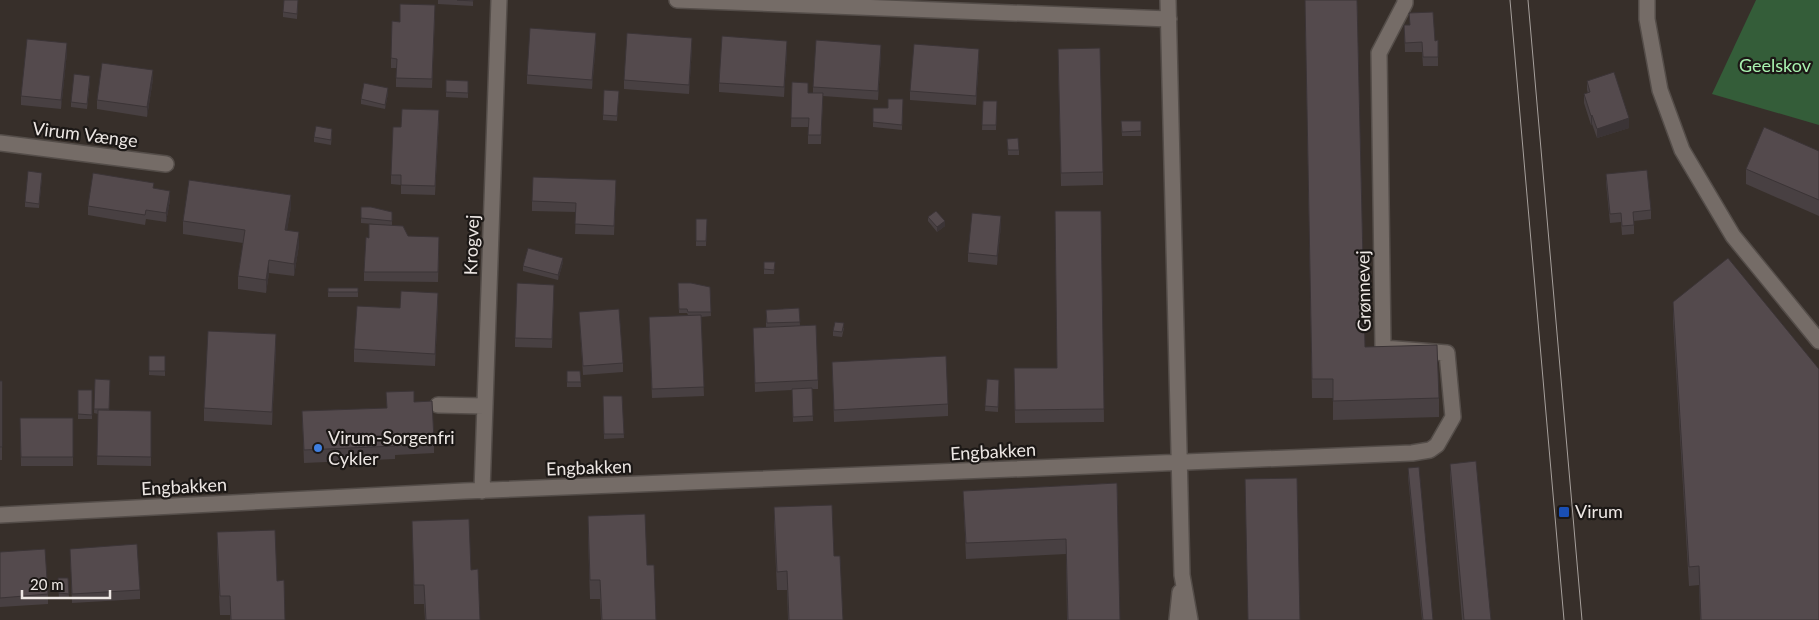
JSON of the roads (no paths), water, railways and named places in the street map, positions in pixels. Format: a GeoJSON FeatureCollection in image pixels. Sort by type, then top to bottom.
{"type":"FeatureCollection","features":[{"type":"Feature","properties":{"kind":"street","name":"Krogvej"},"geometry":{"type":"LineString","coordinates":[[482,491],[499,0]]}},
{"type":"Feature","properties":{"kind":"street"},"geometry":{"type":"LineString","coordinates":[[677,0],[1168,19]]}},
{"type":"Feature","properties":{"kind":"street"},"geometry":{"type":"LineString","coordinates":[[1168,0],[1182,575],[1177,620]]}},
{"type":"Feature","properties":{"kind":"street","name":"Grønnevej"},"geometry":{"type":"LineString","coordinates":[[1179,463],[1421,452],[1430,450],[1437,445],[1453,417],[1447,353],[1383,348],[1379,53],[1406,3],[1405,0]]}},
{"type":"Feature","properties":{"kind":"street"},"geometry":{"type":"LineString","coordinates":[[1647,0],[1647,19],[1660,90],[1682,150],[1724,222],[1767,287],[1819,341]]}},
{"type":"Feature","properties":{"kind":"street","name":"Virum Vænge"},"geometry":{"type":"LineString","coordinates":[[0,143],[166,164]]}},
{"type":"Feature","properties":{"kind":"street"},"geometry":{"type":"LineString","coordinates":[[438,405],[484,406]]}},
{"type":"Feature","properties":{"kind":"street","name":"Engbakken"},"geometry":{"type":"LineString","coordinates":[[0,514],[482,491],[1179,463]]}},
{"type":"Feature","properties":{"kind":"street"},"geometry":{"type":"LineString","coordinates":[[1182,575],[1190,620]]}},
{"type":"Feature","properties":{"kind":"tram line"},"geometry":{"type":"LineString","coordinates":[[1510,0],[1564,620]]}},
{"type":"Feature","properties":{"kind":"tram line"},"geometry":{"type":"LineString","coordinates":[[1528,0],[1582,620]]}},
{"type":"Feature","properties":{"kind":"place","name":"Virum-Sorgenfri Cykler"},"geometry":{"type":"Point","coordinates":[318,448]}},
{"type":"Feature","properties":{"kind":"place","name":"Virum"},"geometry":{"type":"Point","coordinates":[1564,512]}},
{"type":"Feature","properties":{"kind":"park label","name":"Geelskov"},"geometry":{"type":"Point","coordinates":[1775,66]}}]}
